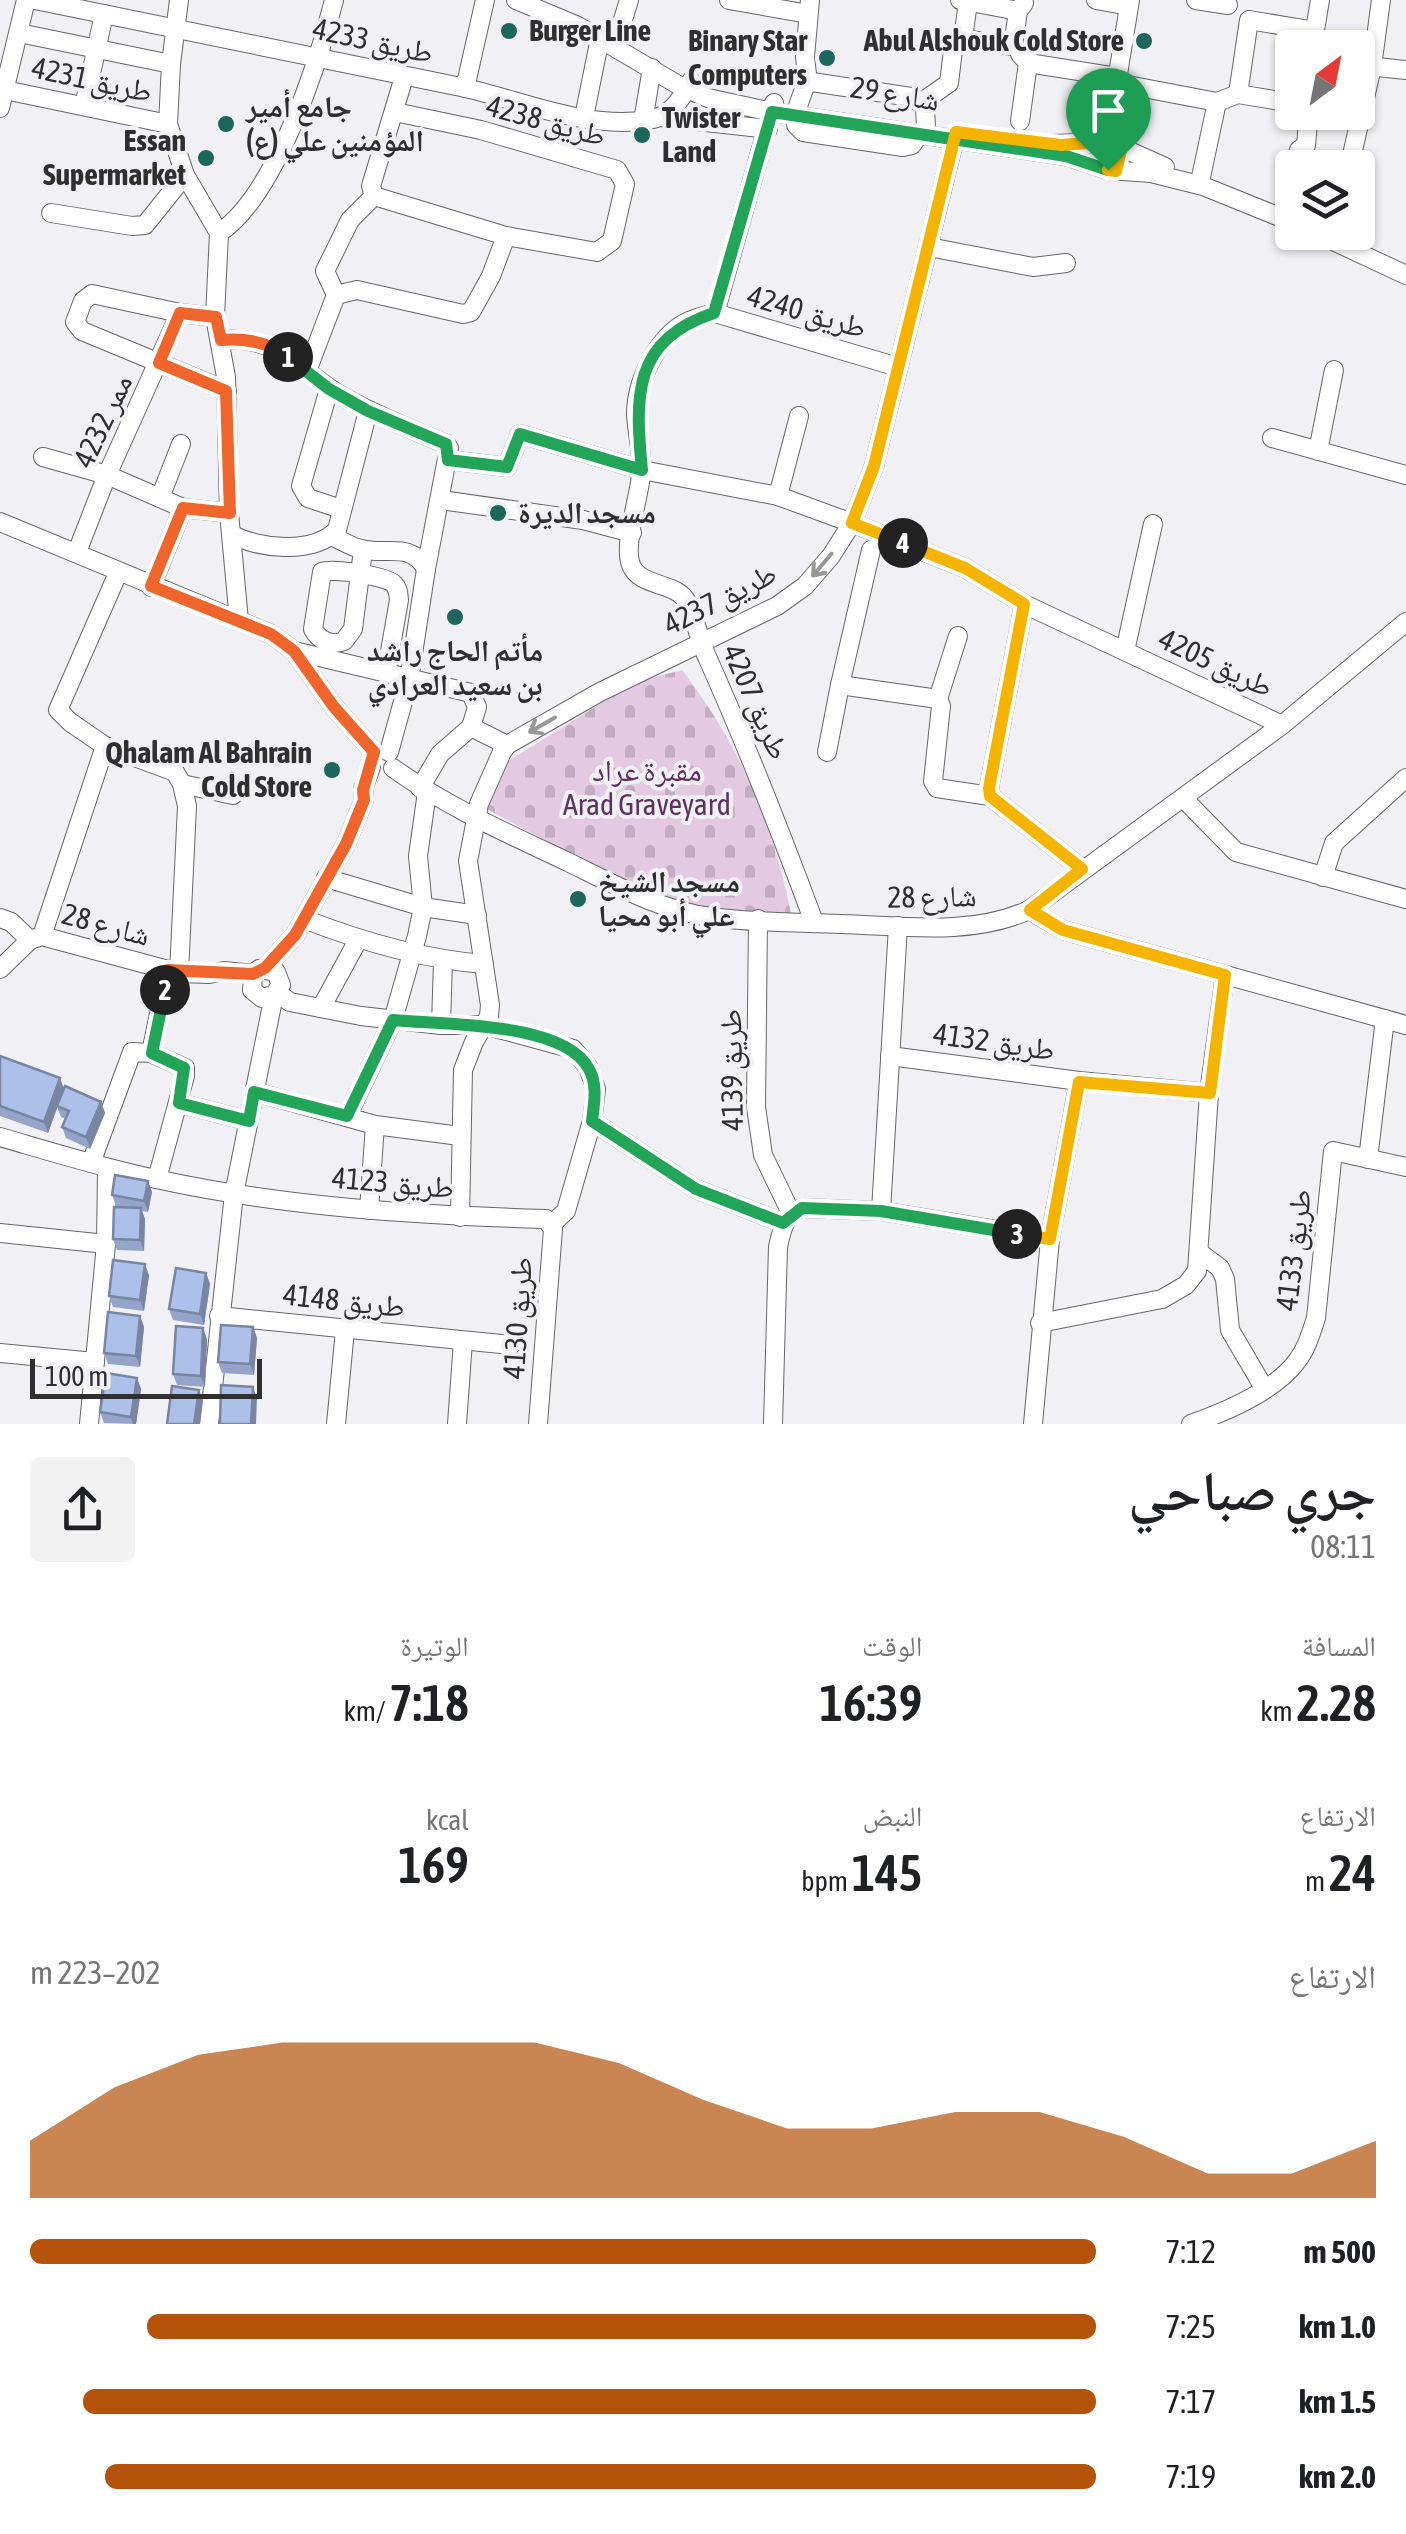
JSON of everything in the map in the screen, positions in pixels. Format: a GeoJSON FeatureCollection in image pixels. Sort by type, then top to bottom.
{"type":"FeatureCollection","features":[{"type":"Feature","properties":{"kind":"street"},"geometry":{"type":"LineString","coordinates":[[3,99],[26,0]]}},
{"type":"Feature","properties":{"kind":"street","name":"طريق 4233"},"geometry":{"type":"LineString","coordinates":[[35,0],[465,88],[584,117],[771,115]]}},
{"type":"Feature","properties":{"kind":"street","name":"طريق 4231"},"geometry":{"type":"LineString","coordinates":[[179,0],[168,124],[185,175],[219,234]]}},
{"type":"Feature","properties":{"kind":"street"},"geometry":{"type":"LineString","coordinates":[[239,621],[231,534],[226,391],[216,317],[219,234],[249,207],[319,58],[334,0]]}},
{"type":"Feature","properties":{"kind":"street","name":"طريق 4233"},"geometry":{"type":"LineString","coordinates":[[465,88],[485,0]]}},
{"type":"Feature","properties":{"kind":"street","name":"شارع 29"},"geometry":{"type":"LineString","coordinates":[[516,0],[609,37],[652,68],[689,85]]}},
{"type":"Feature","properties":{"kind":"street","name":"شارع 29"},"geometry":{"type":"LineString","coordinates":[[537,0],[609,37],[708,98],[771,115],[797,111],[1066,156],[1116,171],[1142,172],[1202,186],[1275,209]]}},
{"type":"Feature","properties":{"kind":"street"},"geometry":{"type":"LineString","coordinates":[[584,117],[609,37],[629,0]]}},
{"type":"Feature","properties":{"kind":"street"},"geometry":{"type":"LineString","coordinates":[[729,0],[809,7],[805,57],[808,83],[797,111]]}},
{"type":"Feature","properties":{"kind":"street"},"geometry":{"type":"LineString","coordinates":[[1094,165],[1096,142],[1113,105],[1130,3],[1096,0]]}},
{"type":"Feature","properties":{"kind":"street"},"geometry":{"type":"LineString","coordinates":[[1196,0],[1229,2],[1249,20],[1283,30]]}},
{"type":"Feature","properties":{"kind":"street"},"geometry":{"type":"LineString","coordinates":[[1315,30],[1320,0]]}},
{"type":"Feature","properties":{"kind":"street"},"geometry":{"type":"LineString","coordinates":[[1374,30],[1381,0]]}},
{"type":"Feature","properties":{"kind":"street"},"geometry":{"type":"LineString","coordinates":[[922,102],[949,83],[953,50],[963,39],[964,1],[1021,7],[1013,46]]}},
{"type":"Feature","properties":{"kind":"street"},"geometry":{"type":"LineString","coordinates":[[84,106],[104,14]]}},
{"type":"Feature","properties":{"kind":"street"},"geometry":{"type":"LineString","coordinates":[[1238,94],[1249,20]]}},
{"type":"Feature","properties":{"kind":"street","name":"طريق 4231"},"geometry":{"type":"LineString","coordinates":[[19,34],[171,64]]}},
{"type":"Feature","properties":{"kind":"street"},"geometry":{"type":"LineString","coordinates":[[963,39],[1013,46],[1028,63],[1218,102],[1238,94],[1275,100]]}},
{"type":"Feature","properties":{"kind":"street"},"geometry":{"type":"LineString","coordinates":[[1020,120],[1028,63]]}},
{"type":"Feature","properties":{"kind":"street"},"geometry":{"type":"LineString","coordinates":[[1375,67],[1406,70]]}},
{"type":"Feature","properties":{"kind":"street"},"geometry":{"type":"LineString","coordinates":[[651,119],[652,68]]}},
{"type":"Feature","properties":{"kind":"street"},"geometry":{"type":"LineString","coordinates":[[336,295],[326,271],[350,220],[374,196],[370,186],[404,77]]}},
{"type":"Feature","properties":{"kind":"street"},"geometry":{"type":"LineString","coordinates":[[808,83],[911,96],[922,102]]}},
{"type":"Feature","properties":{"kind":"street"},"geometry":{"type":"LineString","coordinates":[[651,119],[680,101],[689,85]]}},
{"type":"Feature","properties":{"kind":"street"},"geometry":{"type":"LineString","coordinates":[[481,130],[492,96]]}},
{"type":"Feature","properties":{"kind":"street","name":"طريق 4231"},"geometry":{"type":"LineString","coordinates":[[3,99],[84,106],[168,124]]}},
{"type":"Feature","properties":{"kind":"street"},"geometry":{"type":"LineString","coordinates":[[922,102],[922,132]]}},
{"type":"Feature","properties":{"kind":"street"},"geometry":{"type":"LineString","coordinates":[[1201,177],[1218,102]]}},
{"type":"Feature","properties":{"kind":"street"},"geometry":{"type":"LineString","coordinates":[[1113,105],[1122,146],[1116,171]]}},
{"type":"Feature","properties":{"kind":"street","name":"طريق 4238"},"geometry":{"type":"LineString","coordinates":[[374,196],[506,236],[597,252],[612,242],[624,184],[623,176],[608,166],[481,130],[396,112]]}},
{"type":"Feature","properties":{"kind":"street"},"geometry":{"type":"LineString","coordinates":[[714,313],[771,115]]}},
{"type":"Feature","properties":{"kind":"street","name":"شارع 29"},"geometry":{"type":"LineString","coordinates":[[955,137],[1122,146],[1153,163],[1201,177],[1275,208]]}},
{"type":"Feature","properties":{"kind":"street","name":"طريق 4237"},"geometry":{"type":"LineString","coordinates":[[508,744],[600,692],[777,606],[805,586],[831,556],[852,523],[868,486],[955,137]]}},
{"type":"Feature","properties":{"kind":"street"},"geometry":{"type":"LineString","coordinates":[[51,213],[145,225],[185,175]]}},
{"type":"Feature","properties":{"kind":"street"},"geometry":{"type":"LineString","coordinates":[[336,295],[356,290],[463,314],[471,312],[491,276],[506,236]]}},
{"type":"Feature","properties":{"kind":"street"},"geometry":{"type":"LineString","coordinates":[[929,247],[1033,267],[1066,263]]}},
{"type":"Feature","properties":{"kind":"street"},"geometry":{"type":"LineString","coordinates":[[1353,250],[1406,275]]}},
{"type":"Feature","properties":{"kind":"street"},"geometry":{"type":"LineString","coordinates":[[1375,250],[1406,263]]}},
{"type":"Feature","properties":{"kind":"street"},"geometry":{"type":"LineString","coordinates":[[216,317],[92,294],[84,300],[75,322],[76,327],[226,391]]}},
{"type":"Feature","properties":{"kind":"street"},"geometry":{"type":"LineString","coordinates":[[308,372],[336,295]]}},
{"type":"Feature","properties":{"kind":"street","name":"ممر 4232"},"geometry":{"type":"LineString","coordinates":[[77,552],[180,313]]}},
{"type":"Feature","properties":{"kind":"street","name":"طريق 4240"},"geometry":{"type":"LineString","coordinates":[[642,470],[636,410],[649,364],[686,322],[714,313],[898,367]]}},
{"type":"Feature","properties":{"kind":"street"},"geometry":{"type":"LineString","coordinates":[[209,1424],[234,1194],[267,1030],[267,985],[346,844],[364,800],[363,790],[382,763],[409,680],[447,452],[329,389],[277,348],[248,340],[221,340]]}},
{"type":"Feature","properties":{"kind":"street"},"geometry":{"type":"LineString","coordinates":[[1318,451],[1334,370]]}},
{"type":"Feature","properties":{"kind":"street"},"geometry":{"type":"LineString","coordinates":[[329,389],[301,486],[308,498],[341,510]]}},
{"type":"Feature","properties":{"kind":"street"},"geometry":{"type":"LineString","coordinates":[[231,534],[250,545],[268,546],[314,543],[332,536],[337,530],[368,411]]}},
{"type":"Feature","properties":{"kind":"street"},"geometry":{"type":"LineString","coordinates":[[778,496],[799,416]]}},
{"type":"Feature","properties":{"kind":"street","name":"طريق 4205"},"geometry":{"type":"LineString","coordinates":[[447,452],[503,467],[509,464],[520,434],[642,470],[778,496],[965,568],[1024,604],[1282,725]]}},
{"type":"Feature","properties":{"kind":"street"},"geometry":{"type":"LineString","coordinates":[[1272,438],[1406,475]]}},
{"type":"Feature","properties":{"kind":"street"},"geometry":{"type":"LineString","coordinates":[[160,498],[181,444]]}},
{"type":"Feature","properties":{"kind":"street"},"geometry":{"type":"LineString","coordinates":[[42,456],[107,475],[183,508],[230,513]]}},
{"type":"Feature","properties":{"kind":"street","name":"طريق 4207"},"geometry":{"type":"LineString","coordinates":[[642,470],[629,559],[632,568],[683,596],[760,776],[814,922]]}},
{"type":"Feature","properties":{"kind":"street"},"geometry":{"type":"LineString","coordinates":[[442,500],[583,520],[632,533]]}},
{"type":"Feature","properties":{"kind":"street"},"geometry":{"type":"LineString","coordinates":[[151,586],[183,508]]}},
{"type":"Feature","properties":{"kind":"street"},"geometry":{"type":"LineString","coordinates":[[0,522],[271,634],[294,651],[471,693],[477,707],[471,727],[440,754],[424,790],[418,856],[423,908],[393,1020],[347,1116]]}},
{"type":"Feature","properties":{"kind":"street","name":"طريق 4205"},"geometry":{"type":"LineString","coordinates":[[1126,651],[1153,524]]}},
{"type":"Feature","properties":{"kind":"street"},"geometry":{"type":"LineString","coordinates":[[332,536],[363,550],[412,554],[426,569]]}},
{"type":"Feature","properties":{"kind":"street"},"geometry":{"type":"LineString","coordinates":[[340,661],[344,641],[353,629],[363,550]]}},
{"type":"Feature","properties":{"kind":"street"},"geometry":{"type":"LineString","coordinates":[[826,752],[870,550]]}},
{"type":"Feature","properties":{"kind":"street"},"geometry":{"type":"LineString","coordinates":[[344,641],[326,641],[313,629],[320,576],[332,569],[386,578],[397,589],[398,600],[386,674]]}},
{"type":"Feature","properties":{"kind":"street"},"geometry":{"type":"LineString","coordinates":[[118,573],[57,706],[61,715],[106,746],[178,778],[233,795]]}},
{"type":"Feature","properties":{"kind":"street"},"geometry":{"type":"LineString","coordinates":[[990,796],[1024,604]]}},
{"type":"Feature","properties":{"kind":"street","name":"شارع 28"},"geometry":{"type":"LineString","coordinates":[[294,651],[334,707],[382,763],[476,818],[643,897],[708,917],[985,926],[1030,910],[1282,725],[1406,622]]}},
{"type":"Feature","properties":{"kind":"street"},"geometry":{"type":"LineString","coordinates":[[958,636],[938,699],[941,706],[932,781],[946,791],[990,796],[1082,869]]}},
{"type":"Feature","properties":{"kind":"street"},"geometry":{"type":"LineString","coordinates":[[840,685],[938,699]]}},
{"type":"Feature","properties":{"kind":"street"},"geometry":{"type":"LineString","coordinates":[[460,1217],[463,1070],[490,1005],[468,861],[476,818],[496,764],[508,744],[471,727]]}},
{"type":"Feature","properties":{"kind":"street"},"geometry":{"type":"LineString","coordinates":[[0,918],[36,938],[106,746]]}},
{"type":"Feature","properties":{"kind":"street"},"geometry":{"type":"LineString","coordinates":[[152,1053],[174,972],[187,806],[178,778]]}},
{"type":"Feature","properties":{"kind":"street"},"geometry":{"type":"LineString","coordinates":[[1324,877],[1334,843],[1406,778]]}},
{"type":"Feature","properties":{"kind":"street"},"geometry":{"type":"LineString","coordinates":[[1183,798],[1236,852],[1406,899]]}},
{"type":"Feature","properties":{"kind":"street"},"geometry":{"type":"LineString","coordinates":[[326,878],[423,908],[477,915]]}},
{"type":"Feature","properties":{"kind":"street"},"geometry":{"type":"LineString","coordinates":[[1030,910],[1063,930],[1406,1024]]}},
{"type":"Feature","properties":{"kind":"street","name":"طريق 4139"},"geometry":{"type":"LineString","coordinates":[[758,920],[756,1107],[763,1155],[787,1218]]}},
{"type":"Feature","properties":{"kind":"street","name":"طريق 4132"},"geometry":{"type":"LineString","coordinates":[[881,1211],[898,926]]}},
{"type":"Feature","properties":{"kind":"street"},"geometry":{"type":"LineString","coordinates":[[300,927],[443,961],[484,964]]}},
{"type":"Feature","properties":{"kind":"street","name":"شارع 28"},"geometry":{"type":"LineString","coordinates":[[0,969],[36,938],[174,972],[224,971],[267,985]]}},
{"type":"Feature","properties":{"kind":"street"},"geometry":{"type":"LineString","coordinates":[[321,1008],[358,940]]}},
{"type":"Feature","properties":{"kind":"street"},"geometry":{"type":"LineString","coordinates":[[441,1025],[443,961]]}},
{"type":"Feature","properties":{"kind":"street"},"geometry":{"type":"LineString","coordinates":[[1040,1322],[1162,1299],[1186,1285],[1196,1271],[1210,1093],[1225,975]]}},
{"type":"Feature","properties":{"kind":"street"},"geometry":{"type":"LineString","coordinates":[[267,985],[298,1003],[321,1008],[393,1020],[484,1025],[573,1050],[588,1067],[596,1089],[592,1121],[566,1212],[549,1222]]}},
{"type":"Feature","properties":{"kind":"street"},"geometry":{"type":"LineString","coordinates":[[1368,1159],[1385,1019]]}},
{"type":"Feature","properties":{"kind":"street"},"geometry":{"type":"LineString","coordinates":[[88,1424],[106,1244],[99,1165],[132,1052],[152,1053],[184,1068],[179,1103],[157,1180]]}},
{"type":"Feature","properties":{"kind":"street","name":"طريق 4132"},"geometry":{"type":"LineString","coordinates":[[890,1056],[1079,1082],[1210,1093]]}},
{"type":"Feature","properties":{"kind":"street"},"geometry":{"type":"LineString","coordinates":[[1033,1424],[1050,1239],[1079,1082]]}},
{"type":"Feature","properties":{"kind":"street"},"geometry":{"type":"LineString","coordinates":[[254,1092],[375,1125],[460,1136]]}},
{"type":"Feature","properties":{"kind":"street"},"geometry":{"type":"LineString","coordinates":[[179,1103],[249,1121]]}},
{"type":"Feature","properties":{"kind":"street"},"geometry":{"type":"LineString","coordinates":[[592,1121],[696,1189],[787,1218]]}},
{"type":"Feature","properties":{"kind":"street"},"geometry":{"type":"LineString","coordinates":[[369,1210],[375,1125]]}},
{"type":"Feature","properties":{"kind":"street","name":"طريق 4123"},"geometry":{"type":"LineString","coordinates":[[0,1136],[157,1180],[234,1194],[369,1210],[549,1222]]}},
{"type":"Feature","properties":{"kind":"street","name":"طريق 4133"},"geometry":{"type":"LineString","coordinates":[[1191,1424],[1248,1400],[1296,1364],[1308,1342],[1316,1318],[1334,1152],[1406,1167]]}},
{"type":"Feature","properties":{"kind":"street"},"geometry":{"type":"LineString","coordinates":[[773,1424],[778,1247],[787,1218],[802,1208],[881,1211],[1050,1239]]}},
{"type":"Feature","properties":{"kind":"street","name":"طريق 4130"},"geometry":{"type":"LineString","coordinates":[[538,1424],[549,1222]]}},
{"type":"Feature","properties":{"kind":"street"},"geometry":{"type":"LineString","coordinates":[[0,1234],[106,1244]]}},
{"type":"Feature","properties":{"kind":"street"},"geometry":{"type":"LineString","coordinates":[[1200,1254],[1220,1268],[1225,1279],[1230,1330],[1264,1388]]}},
{"type":"Feature","properties":{"kind":"street","name":"طريق 4148"},"geometry":{"type":"LineString","coordinates":[[219,1316],[512,1345]]}},
{"type":"Feature","properties":{"kind":"street"},"geometry":{"type":"LineString","coordinates":[[336,1424],[345,1330]]}},
{"type":"Feature","properties":{"kind":"street"},"geometry":{"type":"LineString","coordinates":[[457,1424],[463,1341]]}},
{"type":"Feature","properties":{"kind":"street"},"geometry":{"type":"LineString","coordinates":[[0,1353],[95,1362]]}},
{"type":"Feature","properties":{"kind":"green space","name":"مقبرة عراد Arad Graveyard"},"geometry":{"type":"Polygon","coordinates":[[[682,670],[721,727],[751,786],[774,848],[791,914],[705,908],[640,891],[481,806],[497,768],[635,682],[682,670]]]}},
{"type":"Feature","properties":{"kind":"building"},"geometry":{"type":"Polygon","coordinates":[[[0,1056],[60,1078],[44,1122],[0,1106],[0,1056]]]}},
{"type":"Feature","properties":{"kind":"building"},"geometry":{"type":"Polygon","coordinates":[[[65,1086],[101,1102],[86,1137],[62,1127],[69,1111],[57,1106],[65,1086]]]}},
{"type":"Feature","properties":{"kind":"building"},"geometry":{"type":"Polygon","coordinates":[[[115,1175],[148,1181],[144,1201],[112,1195],[115,1175]]]}},
{"type":"Feature","properties":{"kind":"building"},"geometry":{"type":"Polygon","coordinates":[[[114,1207],[141,1208],[140,1240],[113,1239],[114,1207]]]}},
{"type":"Feature","properties":{"kind":"building"},"geometry":{"type":"Polygon","coordinates":[[[113,1260],[145,1264],[140,1300],[109,1296],[113,1260]]]}},
{"type":"Feature","properties":{"kind":"building"},"geometry":{"type":"Polygon","coordinates":[[[176,1268],[206,1273],[200,1314],[169,1309],[176,1268]]]}},
{"type":"Feature","properties":{"kind":"building"},"geometry":{"type":"Polygon","coordinates":[[[108,1312],[140,1316],[136,1356],[104,1353],[108,1312]]]}},
{"type":"Feature","properties":{"kind":"building"},"geometry":{"type":"Polygon","coordinates":[[[221,1325],[253,1327],[250,1364],[218,1362],[221,1325]]]}},
{"type":"Feature","properties":{"kind":"building"},"geometry":{"type":"Polygon","coordinates":[[[176,1326],[203,1328],[201,1376],[173,1374],[176,1326]]]}},
{"type":"Feature","properties":{"kind":"building"},"geometry":{"type":"Polygon","coordinates":[[[106,1373],[137,1378],[131,1417],[100,1412],[106,1373]]]}},
{"type":"Feature","properties":{"kind":"building"},"geometry":{"type":"Polygon","coordinates":[[[221,1385],[253,1387],[251,1424],[220,1424],[221,1385]]]}},
{"type":"Feature","properties":{"kind":"building"},"geometry":{"type":"Polygon","coordinates":[[[172,1386],[199,1390],[194,1424],[167,1424],[172,1386]]]}},
{"type":"Feature","properties":{"kind":"place","name":"Burger Line"},"geometry":{"type":"Point","coordinates":[509,31]}},
{"type":"Feature","properties":{"kind":"place","name":"Abul Alshouk Cold Store"},"geometry":{"type":"Point","coordinates":[1144,41]}},
{"type":"Feature","properties":{"kind":"place","name":"Binary Star Computers"},"geometry":{"type":"Point","coordinates":[827,58]}},
{"type":"Feature","properties":{"kind":"place","name":"جامع أمير المؤمنين علي (ع)"},"geometry":{"type":"Point","coordinates":[226,124]}},
{"type":"Feature","properties":{"kind":"place","name":"Twister Land"},"geometry":{"type":"Point","coordinates":[642,135]}},
{"type":"Feature","properties":{"kind":"place","name":"Essan Supermarket"},"geometry":{"type":"Point","coordinates":[206,158]}},
{"type":"Feature","properties":{"kind":"place","name":"مسجد الديرة"},"geometry":{"type":"Point","coordinates":[498,513]}},
{"type":"Feature","properties":{"kind":"place","name":"مأتم الحاج راشد بن سعيد العرادي"},"geometry":{"type":"Point","coordinates":[455,617]}},
{"type":"Feature","properties":{"kind":"place","name":"Qhalam Al Bahrain Cold Store"},"geometry":{"type":"Point","coordinates":[332,770]}},
{"type":"Feature","properties":{"kind":"place","name":"مسجد الشيخ علي أبو محيا"},"geometry":{"type":"Point","coordinates":[578,899]}},
{"type":"Feature","properties":{"kind":"route"},"geometry":{"type":"LineString","coordinates":[[1108,170],[1066,156],[955,142],[772,112],[714,313],[686,322],[674,332],[660,346],[641,386],[636,410],[642,470],[520,434],[507,467],[448,460],[446,444],[368,411],[329,389],[277,348],[248,340],[221,340],[216,317],[180,313],[159,363],[226,391],[230,513],[183,508],[151,586],[271,634],[294,651],[334,707],[374,752],[363,790],[364,800],[346,844],[295,935],[265,968],[253,974],[168,970],[152,1053],[184,1068],[179,1103],[249,1121],[254,1092],[347,1116],[382,1050],[393,1020],[484,1025],[573,1050],[588,1067],[596,1089],[592,1121],[696,1189],[753,1213],[783,1223],[802,1208],[881,1211],[1050,1239],[1079,1082],[1210,1093],[1225,975],[1063,930],[1030,910],[1082,869],[990,796],[1024,604],[965,568],[852,523],[874,466],[955,142],[956,132],[1061,145],[1109,142],[1122,146],[1119,166],[1116,171],[1108,170]]}}]}
